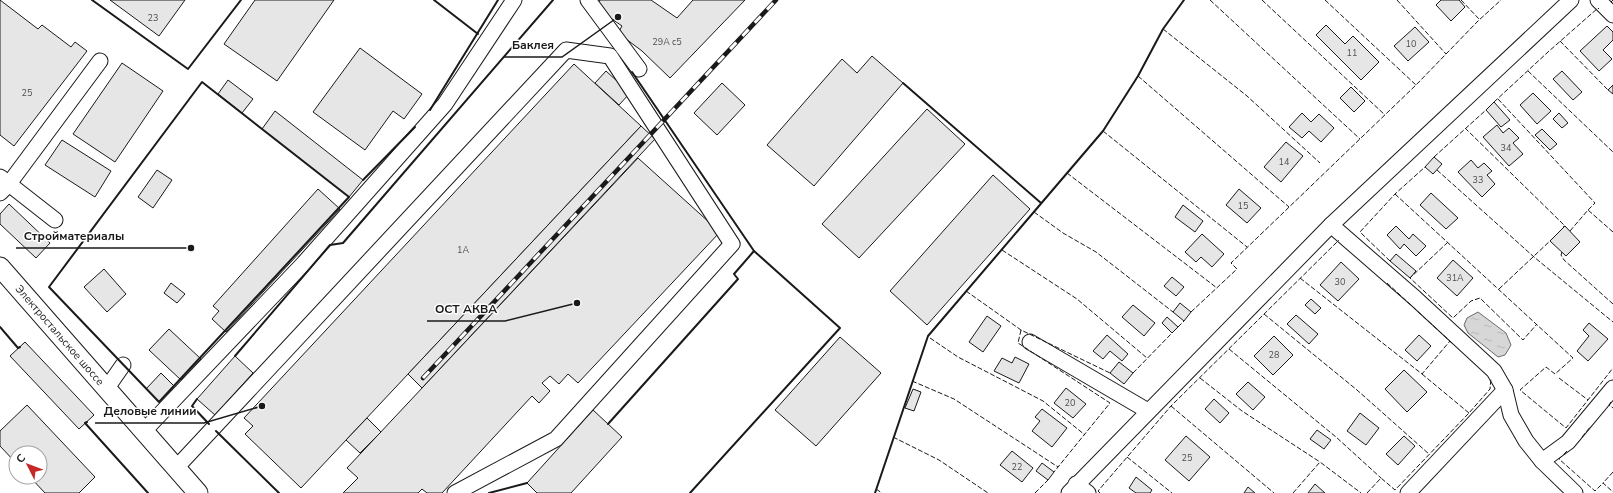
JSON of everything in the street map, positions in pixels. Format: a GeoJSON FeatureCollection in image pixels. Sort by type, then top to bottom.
{"type":"FeatureCollection","features":[{"type":"Feature","properties":{"kind":"main road","name":"Электростальское шоссе"},"geometry":{"type":"LineString","coordinates":[[0,267],[198,493]]}},
{"type":"Feature","properties":{"kind":"street"},"geometry":{"type":"LineString","coordinates":[[588,0],[639,69]]}},
{"type":"Feature","properties":{"kind":"street"},"geometry":{"type":"LineString","coordinates":[[1078,490],[1148,411],[1331,225],[1571,0]]}},
{"type":"Feature","properties":{"kind":"street"},"geometry":{"type":"LineString","coordinates":[[1598,0],[1613,15]]}},
{"type":"Feature","properties":{"kind":"street"},"geometry":{"type":"LineString","coordinates":[[144,431],[304,263],[445,104],[516,1]]}},
{"type":"Feature","properties":{"kind":"street"},"geometry":{"type":"LineString","coordinates":[[176,468],[566,50],[610,56],[732,244],[556,439],[455,493]]}},
{"type":"Feature","properties":{"kind":"street"},"geometry":{"type":"LineString","coordinates":[[55,220],[3,185],[100,61]]}},
{"type":"Feature","properties":{"kind":"street"},"geometry":{"type":"LineString","coordinates":[[1331,225],[1415,298],[1494,371],[1505,390],[1511,415],[1526,441],[1542,461],[1575,493]]}},
{"type":"Feature","properties":{"kind":"street"},"geometry":{"type":"LineString","coordinates":[[1030,342],[1148,411]]}},
{"type":"Feature","properties":{"kind":"street"},"geometry":{"type":"LineString","coordinates":[[106,388],[123,365]]}},
{"type":"Feature","properties":{"kind":"street"},"geometry":{"type":"LineString","coordinates":[[1542,461],[1568,442],[1613,388]]}},
{"type":"Feature","properties":{"kind":"street"},"geometry":{"type":"LineString","coordinates":[[1408,493],[1505,390]]}},
{"type":"Feature","properties":{"kind":"water"},"geometry":{"type":"Polygon","coordinates":[[[1478,312],[1506,333],[1511,345],[1505,355],[1498,357],[1468,333],[1464,325],[1467,318],[1478,312]]]}},
{"type":"Feature","properties":{"kind":"building"},"geometry":{"type":"Polygon","coordinates":[[[0,0],[38,29],[42,25],[71,47],[75,42],[87,51],[14,146],[0,135],[0,0]]]}},
{"type":"Feature","properties":{"kind":"building"},"geometry":{"type":"Polygon","coordinates":[[[110,0],[185,0],[159,36],[110,0]]]}},
{"type":"Feature","properties":{"kind":"building"},"geometry":{"type":"Polygon","coordinates":[[[255,0],[334,0],[277,81],[224,44],[255,0]]]}},
{"type":"Feature","properties":{"kind":"building"},"geometry":{"type":"Polygon","coordinates":[[[600,0],[651,0],[677,18],[693,0],[745,0],[670,78],[642,51],[618,33],[622,26],[595,7],[600,0]]]}},
{"type":"Feature","properties":{"kind":"building"},"geometry":{"type":"Polygon","coordinates":[[[1441,0],[1459,0],[1465,7],[1451,21],[1436,5],[1441,0]]]}},
{"type":"Feature","properties":{"kind":"building"},"geometry":{"type":"Polygon","coordinates":[[[1326,25],[1345,44],[1353,36],[1379,62],[1361,80],[1316,35],[1326,25]]]}},
{"type":"Feature","properties":{"kind":"building"},"geometry":{"type":"Polygon","coordinates":[[[1607,26],[1613,32],[1613,40],[1603,50],[1612,59],[1599,71],[1580,51],[1607,26]]]}},
{"type":"Feature","properties":{"kind":"building"},"geometry":{"type":"Polygon","coordinates":[[[1415,27],[1429,42],[1408,61],[1394,46],[1415,27]]]}},
{"type":"Feature","properties":{"kind":"building"},"geometry":{"type":"Polygon","coordinates":[[[360,48],[422,94],[404,119],[393,111],[365,150],[313,112],[360,48]]]}},
{"type":"Feature","properties":{"kind":"building"},"geometry":{"type":"Polygon","coordinates":[[[872,56],[903,83],[814,186],[767,145],[842,59],[857,73],[872,56]]]}},
{"type":"Feature","properties":{"kind":"building"},"geometry":{"type":"Polygon","coordinates":[[[122,63],[163,91],[115,162],[73,134],[122,63]]]}},
{"type":"Feature","properties":{"kind":"building"},"geometry":{"type":"Polygon","coordinates":[[[574,64],[641,126],[301,488],[245,434],[253,426],[244,418],[574,64]]]}},
{"type":"Feature","properties":{"kind":"building"},"geometry":{"type":"Polygon","coordinates":[[[606,71],[630,93],[619,105],[595,83],[606,71]]]}},
{"type":"Feature","properties":{"kind":"building"},"geometry":{"type":"Polygon","coordinates":[[[1562,71],[1582,92],[1573,100],[1553,79],[1562,71]]]}},
{"type":"Feature","properties":{"kind":"building"},"geometry":{"type":"Polygon","coordinates":[[[228,80],[253,99],[242,113],[218,94],[228,80]]]}},
{"type":"Feature","properties":{"kind":"building"},"geometry":{"type":"Polygon","coordinates":[[[722,83],[745,105],[717,135],[694,113],[722,83]]]}},
{"type":"Feature","properties":{"kind":"building"},"geometry":{"type":"Polygon","coordinates":[[[1613,85],[1613,94],[1608,90],[1613,85]]]}},
{"type":"Feature","properties":{"kind":"building"},"geometry":{"type":"Polygon","coordinates":[[[1351,87],[1365,101],[1354,112],[1340,98],[1351,87]]]}},
{"type":"Feature","properties":{"kind":"building"},"geometry":{"type":"Polygon","coordinates":[[[1533,93],[1551,111],[1537,124],[1520,105],[1533,93]]]}},
{"type":"Feature","properties":{"kind":"building"},"geometry":{"type":"Polygon","coordinates":[[[1494,102],[1510,120],[1501,127],[1486,110],[1494,102]]]}},
{"type":"Feature","properties":{"kind":"building"},"geometry":{"type":"Polygon","coordinates":[[[927,109],[965,144],[859,258],[822,224],[927,109]]]}},
{"type":"Feature","properties":{"kind":"building"},"geometry":{"type":"Polygon","coordinates":[[[275,111],[363,180],[349,197],[262,129],[275,111]]]}},
{"type":"Feature","properties":{"kind":"building"},"geometry":{"type":"Polygon","coordinates":[[[1302,113],[1311,122],[1319,114],[1334,128],[1321,142],[1309,131],[1302,138],[1289,127],[1302,113]]]}},
{"type":"Feature","properties":{"kind":"building"},"geometry":{"type":"Polygon","coordinates":[[[1559,113],[1568,123],[1562,128],[1553,119],[1559,113]]]}},
{"type":"Feature","properties":{"kind":"building"},"geometry":{"type":"Polygon","coordinates":[[[1497,125],[1503,133],[1509,128],[1519,138],[1513,143],[1523,154],[1509,166],[1483,137],[1497,125]]]}},
{"type":"Feature","properties":{"kind":"building"},"geometry":{"type":"Polygon","coordinates":[[[641,126],[655,139],[422,388],[408,374],[641,126]]]}},
{"type":"Feature","properties":{"kind":"building"},"geometry":{"type":"Polygon","coordinates":[[[1542,129],[1557,144],[1550,150],[1535,135],[1542,129]]]}},
{"type":"Feature","properties":{"kind":"building"},"geometry":{"type":"Polygon","coordinates":[[[62,140],[111,171],[95,197],[45,165],[62,140]]]}},
{"type":"Feature","properties":{"kind":"building"},"geometry":{"type":"Polygon","coordinates":[[[1286,142],[1303,156],[1281,182],[1264,167],[1286,142]]]}},
{"type":"Feature","properties":{"kind":"building"},"geometry":{"type":"Polygon","coordinates":[[[1434,157],[1442,164],[1433,174],[1425,167],[1434,157]]]}},
{"type":"Feature","properties":{"kind":"building"},"geometry":{"type":"Polygon","coordinates":[[[638,158],[720,232],[578,383],[568,374],[559,384],[550,376],[542,383],[550,391],[539,403],[532,396],[442,493],[427,493],[422,489],[418,493],[343,493],[358,478],[347,468],[638,158]]]}},
{"type":"Feature","properties":{"kind":"building"},"geometry":{"type":"Polygon","coordinates":[[[1471,160],[1478,168],[1484,163],[1492,171],[1487,175],[1495,184],[1482,197],[1458,172],[1471,160]]]}},
{"type":"Feature","properties":{"kind":"building"},"geometry":{"type":"Polygon","coordinates":[[[157,170],[172,180],[153,208],[138,197],[157,170]]]}},
{"type":"Feature","properties":{"kind":"building"},"geometry":{"type":"Polygon","coordinates":[[[993,175],[1030,209],[927,325],[890,291],[993,175]]]}},
{"type":"Feature","properties":{"kind":"building"},"geometry":{"type":"Polygon","coordinates":[[[318,189],[340,209],[226,332],[212,319],[219,311],[213,306],[318,189]]]}},
{"type":"Feature","properties":{"kind":"building"},"geometry":{"type":"Polygon","coordinates":[[[1239,189],[1261,208],[1247,223],[1226,205],[1239,189]]]}},
{"type":"Feature","properties":{"kind":"building"},"geometry":{"type":"Polygon","coordinates":[[[1431,193],[1458,218],[1446,229],[1420,205],[1431,193]]]}},
{"type":"Feature","properties":{"kind":"building"},"geometry":{"type":"Polygon","coordinates":[[[9,204],[50,243],[36,258],[0,224],[0,214],[9,204]]]}},
{"type":"Feature","properties":{"kind":"building"},"geometry":{"type":"Polygon","coordinates":[[[1183,205],[1203,221],[1195,232],[1175,217],[1183,205]]]}},
{"type":"Feature","properties":{"kind":"building"},"geometry":{"type":"Polygon","coordinates":[[[1396,226],[1409,239],[1413,234],[1426,246],[1416,256],[1404,244],[1400,249],[1387,235],[1396,226]]]}},
{"type":"Feature","properties":{"kind":"building"},"geometry":{"type":"Polygon","coordinates":[[[1565,226],[1580,242],[1566,256],[1550,241],[1565,226]]]}},
{"type":"Feature","properties":{"kind":"building"},"geometry":{"type":"Polygon","coordinates":[[[1202,234],[1224,254],[1212,267],[1201,257],[1196,262],[1185,252],[1202,234]]]}},
{"type":"Feature","properties":{"kind":"building"},"geometry":{"type":"Polygon","coordinates":[[[1396,254],[1416,271],[1410,278],[1390,261],[1396,254]]]}},
{"type":"Feature","properties":{"kind":"building"},"geometry":{"type":"Polygon","coordinates":[[[1453,260],[1473,278],[1457,296],[1437,278],[1453,260]]]}},
{"type":"Feature","properties":{"kind":"building"},"geometry":{"type":"Polygon","coordinates":[[[1341,262],[1359,279],[1338,301],[1320,285],[1341,262]]]}},
{"type":"Feature","properties":{"kind":"building"},"geometry":{"type":"Polygon","coordinates":[[[104,269],[126,294],[107,312],[84,287],[104,269]]]}},
{"type":"Feature","properties":{"kind":"building"},"geometry":{"type":"Polygon","coordinates":[[[1172,277],[1184,287],[1176,296],[1164,286],[1172,277]]]}},
{"type":"Feature","properties":{"kind":"building"},"geometry":{"type":"Polygon","coordinates":[[[171,283],[185,294],[177,303],[164,293],[171,283]]]}},
{"type":"Feature","properties":{"kind":"building"},"geometry":{"type":"Polygon","coordinates":[[[1311,299],[1321,308],[1315,314],[1305,305],[1311,299]]]}},
{"type":"Feature","properties":{"kind":"building"},"geometry":{"type":"Polygon","coordinates":[[[1180,303],[1191,312],[1184,321],[1173,312],[1180,303]]]}},
{"type":"Feature","properties":{"kind":"building"},"geometry":{"type":"Polygon","coordinates":[[[1133,305],[1155,323],[1144,336],[1122,317],[1133,305]]]}},
{"type":"Feature","properties":{"kind":"building"},"geometry":{"type":"Polygon","coordinates":[[[1296,315],[1318,334],[1309,344],[1287,324],[1296,315]]]}},
{"type":"Feature","properties":{"kind":"building"},"geometry":{"type":"Polygon","coordinates":[[[987,316],[1001,326],[983,352],[969,342],[987,316]]]}},
{"type":"Feature","properties":{"kind":"building"},"geometry":{"type":"Polygon","coordinates":[[[1167,317],[1178,327],[1172,333],[1162,323],[1167,317]]]}},
{"type":"Feature","properties":{"kind":"building"},"geometry":{"type":"Polygon","coordinates":[[[1589,323],[1608,339],[1588,361],[1577,351],[1589,336],[1583,330],[1589,323]]]}},
{"type":"Feature","properties":{"kind":"building"},"geometry":{"type":"Polygon","coordinates":[[[169,329],[201,359],[181,380],[149,350],[169,329]]]}},
{"type":"Feature","properties":{"kind":"building"},"geometry":{"type":"Polygon","coordinates":[[[1107,335],[1128,354],[1122,361],[1110,351],[1103,359],[1093,351],[1107,335]]]}},
{"type":"Feature","properties":{"kind":"building"},"geometry":{"type":"Polygon","coordinates":[[[1419,335],[1431,346],[1417,361],[1405,350],[1419,335]]]}},
{"type":"Feature","properties":{"kind":"building"},"geometry":{"type":"Polygon","coordinates":[[[1274,336],[1293,355],[1273,375],[1254,356],[1274,336]]]}},
{"type":"Feature","properties":{"kind":"building"},"geometry":{"type":"Polygon","coordinates":[[[840,337],[881,373],[816,446],[775,410],[840,337]]]}},
{"type":"Feature","properties":{"kind":"building"},"geometry":{"type":"Polygon","coordinates":[[[25,342],[94,415],[79,429],[10,356],[25,342]]]}},
{"type":"Feature","properties":{"kind":"building"},"geometry":{"type":"Polygon","coordinates":[[[235,356],[253,373],[215,415],[197,399],[235,356]]]}},
{"type":"Feature","properties":{"kind":"building"},"geometry":{"type":"Polygon","coordinates":[[[1015,357],[1029,364],[1019,383],[994,371],[1002,358],[1012,363],[1015,357]]]}},
{"type":"Feature","properties":{"kind":"building"},"geometry":{"type":"Polygon","coordinates":[[[1119,362],[1133,373],[1124,384],[1110,373],[1119,362]]]}},
{"type":"Feature","properties":{"kind":"building"},"geometry":{"type":"Polygon","coordinates":[[[1404,370],[1427,392],[1407,412],[1385,389],[1404,370]]]}},
{"type":"Feature","properties":{"kind":"building"},"geometry":{"type":"Polygon","coordinates":[[[161,373],[174,386],[159,402],[146,389],[161,373]]]}},
{"type":"Feature","properties":{"kind":"building"},"geometry":{"type":"Polygon","coordinates":[[[1248,382],[1265,397],[1253,410],[1236,394],[1248,382]]]}},
{"type":"Feature","properties":{"kind":"building"},"geometry":{"type":"Polygon","coordinates":[[[1066,388],[1086,404],[1073,418],[1054,403],[1066,388]]]}},
{"type":"Feature","properties":{"kind":"building"},"geometry":{"type":"Polygon","coordinates":[[[913,389],[921,392],[914,411],[905,408],[913,389]]]}},
{"type":"Feature","properties":{"kind":"building"},"geometry":{"type":"Polygon","coordinates":[[[1214,399],[1229,413],[1220,423],[1205,409],[1214,399]]]}},
{"type":"Feature","properties":{"kind":"building"},"geometry":{"type":"Polygon","coordinates":[[[27,405],[95,477],[79,493],[45,493],[38,485],[48,485],[48,445],[8,445],[8,454],[0,446],[0,431],[27,405]]]}},
{"type":"Feature","properties":{"kind":"building"},"geometry":{"type":"Polygon","coordinates":[[[1042,409],[1067,428],[1052,447],[1032,431],[1040,421],[1035,417],[1042,409]]]}},
{"type":"Feature","properties":{"kind":"building"},"geometry":{"type":"Polygon","coordinates":[[[593,410],[622,437],[571,493],[537,493],[527,483],[593,410]]]}},
{"type":"Feature","properties":{"kind":"building"},"geometry":{"type":"Polygon","coordinates":[[[1360,413],[1379,428],[1366,445],[1347,431],[1360,413]]]}},
{"type":"Feature","properties":{"kind":"building"},"geometry":{"type":"Polygon","coordinates":[[[367,418],[381,432],[360,453],[346,440],[367,418]]]}},
{"type":"Feature","properties":{"kind":"building"},"geometry":{"type":"Polygon","coordinates":[[[1317,430],[1331,440],[1324,449],[1310,439],[1317,430]]]}},
{"type":"Feature","properties":{"kind":"building"},"geometry":{"type":"Polygon","coordinates":[[[1186,436],[1210,457],[1189,481],[1165,460],[1186,436]]]}},
{"type":"Feature","properties":{"kind":"building"},"geometry":{"type":"Polygon","coordinates":[[[1404,436],[1415,446],[1398,465],[1386,454],[1404,436]]]}},
{"type":"Feature","properties":{"kind":"building"},"geometry":{"type":"Polygon","coordinates":[[[1012,451],[1033,468],[1022,482],[1000,465],[1012,451]]]}},
{"type":"Feature","properties":{"kind":"building"},"geometry":{"type":"Polygon","coordinates":[[[1042,463],[1054,472],[1048,480],[1036,471],[1042,463]]]}},
{"type":"Feature","properties":{"kind":"building"},"geometry":{"type":"Polygon","coordinates":[[[1136,477],[1152,490],[1150,493],[1136,493],[1129,488],[1136,477]]]}},
{"type":"Feature","properties":{"kind":"building"},"geometry":{"type":"Polygon","coordinates":[[[1315,484],[1325,493],[1308,493],[1315,484]]]}},
{"type":"Feature","properties":{"kind":"building"},"geometry":{"type":"Polygon","coordinates":[[[1248,487],[1255,493],[1244,493],[1248,487]]]}},
{"type":"Feature","properties":{"kind":"railway"},"geometry":{"type":"LineString","coordinates":[[423,378],[776,0]]}},
{"type":"Feature","properties":{"kind":"fence"},"geometry":{"type":"LineString","coordinates":[[1210,0],[1360,139]]}},
{"type":"Feature","properties":{"kind":"fence"},"geometry":{"type":"LineString","coordinates":[[1262,0],[1385,115]]}},
{"type":"Feature","properties":{"kind":"fence"},"geometry":{"type":"LineString","coordinates":[[1325,0],[1416,85]]}},
{"type":"Feature","properties":{"kind":"fence"},"geometry":{"type":"LineString","coordinates":[[1397,0],[1446,54]]}},
{"type":"Feature","properties":{"kind":"fence"},"geometry":{"type":"LineString","coordinates":[[1461,0],[1479,19]]}},
{"type":"Feature","properties":{"kind":"fence"},"geometry":{"type":"LineString","coordinates":[[1191,312],[1237,269],[1231,263],[1416,85],[1478,21],[1501,0]]}},
{"type":"Feature","properties":{"kind":"fence"},"geometry":{"type":"LineString","coordinates":[[1613,0],[1611,2],[1613,4]]}},
{"type":"Feature","properties":{"kind":"fence"},"geometry":{"type":"LineString","coordinates":[[1494,102],[1548,52],[1598,8],[1599,9]]}},
{"type":"Feature","properties":{"kind":"fence"},"geometry":{"type":"LineString","coordinates":[[1163,29],[1247,96],[1320,163]]}},
{"type":"Feature","properties":{"kind":"fence"},"geometry":{"type":"LineString","coordinates":[[1560,41],[1608,90]]}},
{"type":"Feature","properties":{"kind":"fence"},"geometry":{"type":"LineString","coordinates":[[1528,71],[1613,152]]}},
{"type":"Feature","properties":{"kind":"fence"},"geometry":{"type":"LineString","coordinates":[[1138,76],[1289,207]]}},
{"type":"Feature","properties":{"kind":"fence"},"geometry":{"type":"LineString","coordinates":[[1498,99],[1595,203],[1588,210]]}},
{"type":"Feature","properties":{"kind":"fence"},"geometry":{"type":"LineString","coordinates":[[1434,157],[1486,110]]}},
{"type":"Feature","properties":{"kind":"fence"},"geometry":{"type":"LineString","coordinates":[[1465,128],[1565,226],[1563,227]]}},
{"type":"Feature","properties":{"kind":"fence"},"geometry":{"type":"LineString","coordinates":[[1103,131],[1247,247]]}},
{"type":"Feature","properties":{"kind":"fence"},"geometry":{"type":"LineString","coordinates":[[1390,261],[1360,232],[1395,194],[1425,167]]}},
{"type":"Feature","properties":{"kind":"fence"},"geometry":{"type":"LineString","coordinates":[[1437,170],[1534,257],[1613,322]]}},
{"type":"Feature","properties":{"kind":"fence"},"geometry":{"type":"LineString","coordinates":[[1067,173],[1217,288]]}},
{"type":"Feature","properties":{"kind":"fence"},"geometry":{"type":"LineString","coordinates":[[1395,194],[1573,358],[1555,374],[1546,367],[1520,390],[1566,428],[1613,368]]}},
{"type":"Feature","properties":{"kind":"fence"},"geometry":{"type":"LineString","coordinates":[[1570,231],[1588,210],[1613,232]]}},
{"type":"Feature","properties":{"kind":"fence"},"geometry":{"type":"LineString","coordinates":[[1034,212],[1063,233],[1096,252],[1173,312]]}},
{"type":"Feature","properties":{"kind":"fence"},"geometry":{"type":"LineString","coordinates":[[1100,493],[1098,491],[1171,406],[1339,240]]}},
{"type":"Feature","properties":{"kind":"fence"},"geometry":{"type":"LineString","coordinates":[[1499,289],[1551,240]]}},
{"type":"Feature","properties":{"kind":"fence"},"geometry":{"type":"LineString","coordinates":[[1448,242],[1410,278],[1453,318],[1471,301],[1480,298],[1523,340],[1537,324]]}},
{"type":"Feature","properties":{"kind":"fence"},"geometry":{"type":"LineString","coordinates":[[1002,250],[1077,299],[1147,358]]}},
{"type":"Feature","properties":{"kind":"fence"},"geometry":{"type":"LineString","coordinates":[[1562,252],[1561,255],[1564,260],[1613,304]]}},
{"type":"Feature","properties":{"kind":"fence"},"geometry":{"type":"LineString","coordinates":[[1300,278],[1422,374],[1450,341]]}},
{"type":"Feature","properties":{"kind":"fence"},"geometry":{"type":"LineString","coordinates":[[1387,283],[1453,344]]}},
{"type":"Feature","properties":{"kind":"fence"},"geometry":{"type":"LineString","coordinates":[[966,291],[1021,330],[1110,373]]}},
{"type":"Feature","properties":{"kind":"fence"},"geometry":{"type":"LineString","coordinates":[[1264,314],[1357,390],[1429,454]]}},
{"type":"Feature","properties":{"kind":"fence"},"geometry":{"type":"LineString","coordinates":[[1178,327],[1184,321]]}},
{"type":"Feature","properties":{"kind":"fence"},"geometry":{"type":"LineString","coordinates":[[690,493],[840,328]]}},
{"type":"Feature","properties":{"kind":"fence"},"geometry":{"type":"LineString","coordinates":[[1021,330],[1018,343],[1110,403],[1054,472]]}},
{"type":"Feature","properties":{"kind":"fence"},"geometry":{"type":"LineString","coordinates":[[1133,373],[1172,333]]}},
{"type":"Feature","properties":{"kind":"fence"},"geometry":{"type":"LineString","coordinates":[[930,338],[958,357],[1043,401],[1085,435]]}},
{"type":"Feature","properties":{"kind":"fence"},"geometry":{"type":"LineString","coordinates":[[1229,349],[1336,437],[1381,478]]}},
{"type":"Feature","properties":{"kind":"fence"},"geometry":{"type":"LineString","coordinates":[[1422,374],[1469,413]]}},
{"type":"Feature","properties":{"kind":"fence"},"geometry":{"type":"LineString","coordinates":[[1200,378],[1242,411],[1320,462]]}},
{"type":"Feature","properties":{"kind":"fence"},"geometry":{"type":"LineString","coordinates":[[1367,493],[1381,478],[1395,490],[1490,389],[1491,378]]}},
{"type":"Feature","properties":{"kind":"fence"},"geometry":{"type":"LineString","coordinates":[[1559,378],[1588,400]]}},
{"type":"Feature","properties":{"kind":"fence"},"geometry":{"type":"LineString","coordinates":[[912,381],[954,399],[1058,467]]}},
{"type":"Feature","properties":{"kind":"fence"},"geometry":{"type":"LineString","coordinates":[[1611,402],[1609,405],[1613,408]]}},
{"type":"Feature","properties":{"kind":"fence"},"geometry":{"type":"LineString","coordinates":[[1171,406],[1274,493]]}},
{"type":"Feature","properties":{"kind":"fence"},"geometry":{"type":"LineString","coordinates":[[1582,437],[1591,426]]}},
{"type":"Feature","properties":{"kind":"fence"},"geometry":{"type":"LineString","coordinates":[[893,437],[939,460],[988,493]]}},
{"type":"Feature","properties":{"kind":"fence"},"geometry":{"type":"LineString","coordinates":[[1567,451],[1559,459],[1595,491],[1603,483]]}},
{"type":"Feature","properties":{"kind":"fence"},"geometry":{"type":"LineString","coordinates":[[1127,457],[1172,493]]}},
{"type":"Feature","properties":{"kind":"fence"},"geometry":{"type":"LineString","coordinates":[[1293,493],[1320,462],[1361,493]]}},
{"type":"Feature","properties":{"kind":"fence"},"geometry":{"type":"LineString","coordinates":[[1613,472],[1603,483],[1613,492]]}},
{"type":"Feature","properties":{"kind":"fence"},"geometry":{"type":"LineString","coordinates":[[1035,493],[1048,480]]}},
{"type":"Feature","properties":{"kind":"fence"},"geometry":{"type":"LineString","coordinates":[[876,489],[882,493]]}},
{"type":"Feature","properties":{"kind":"wall"},"geometry":{"type":"LineString","coordinates":[[92,0],[188,69],[241,0]]}},
{"type":"Feature","properties":{"kind":"wall"},"geometry":{"type":"LineString","coordinates":[[434,0],[478,34]]}},
{"type":"Feature","properties":{"kind":"wall"},"geometry":{"type":"LineString","coordinates":[[430,110],[498,0]]}},
{"type":"Feature","properties":{"kind":"wall"},"geometry":{"type":"LineString","coordinates":[[235,356],[330,245],[343,243],[553,0]]}},
{"type":"Feature","properties":{"kind":"wall"},"geometry":{"type":"LineString","coordinates":[[875,493],[928,336],[1103,131],[1138,76],[1163,29],[1184,0]]}},
{"type":"Feature","properties":{"kind":"wall"},"geometry":{"type":"LineString","coordinates":[[608,424],[738,279],[734,274],[754,251],[632,72]]}},
{"type":"Feature","properties":{"kind":"wall"},"geometry":{"type":"LineString","coordinates":[[202,82],[349,197],[159,402],[49,287],[202,82]]}},
{"type":"Feature","properties":{"kind":"wall"},"geometry":{"type":"LineString","coordinates":[[903,83],[1041,203]]}},
{"type":"Feature","properties":{"kind":"wall"},"geometry":{"type":"LineString","coordinates":[[363,180],[415,127]]}},
{"type":"Feature","properties":{"kind":"wall"},"geometry":{"type":"LineString","coordinates":[[690,493],[840,328],[754,251]]}},
{"type":"Feature","properties":{"kind":"wall"},"geometry":{"type":"LineString","coordinates":[[0,327],[18,348],[20,347]]}},
{"type":"Feature","properties":{"kind":"wall"},"geometry":{"type":"LineString","coordinates":[[197,399],[192,406],[209,424]]}},
{"type":"Feature","properties":{"kind":"wall"},"geometry":{"type":"LineString","coordinates":[[87,422],[85,423],[148,493]]}},
{"type":"Feature","properties":{"kind":"wall"},"geometry":{"type":"LineString","coordinates":[[216,431],[279,493]]}},
{"type":"Feature","properties":{"kind":"wall"},"geometry":{"type":"LineString","coordinates":[[489,493],[527,483]]}},
{"type":"Feature","properties":{"kind":"place","name":"Баклея"},"geometry":{"type":"Point","coordinates":[618,17]}},
{"type":"Feature","properties":{"kind":"place","name":"Стройматериалы"},"geometry":{"type":"Point","coordinates":[191,248]}},
{"type":"Feature","properties":{"kind":"place","name":"ОСТ АКВА"},"geometry":{"type":"Point","coordinates":[577,303]}},
{"type":"Feature","properties":{"kind":"place","name":"Деловые линии"},"geometry":{"type":"Point","coordinates":[262,406]}}]}
